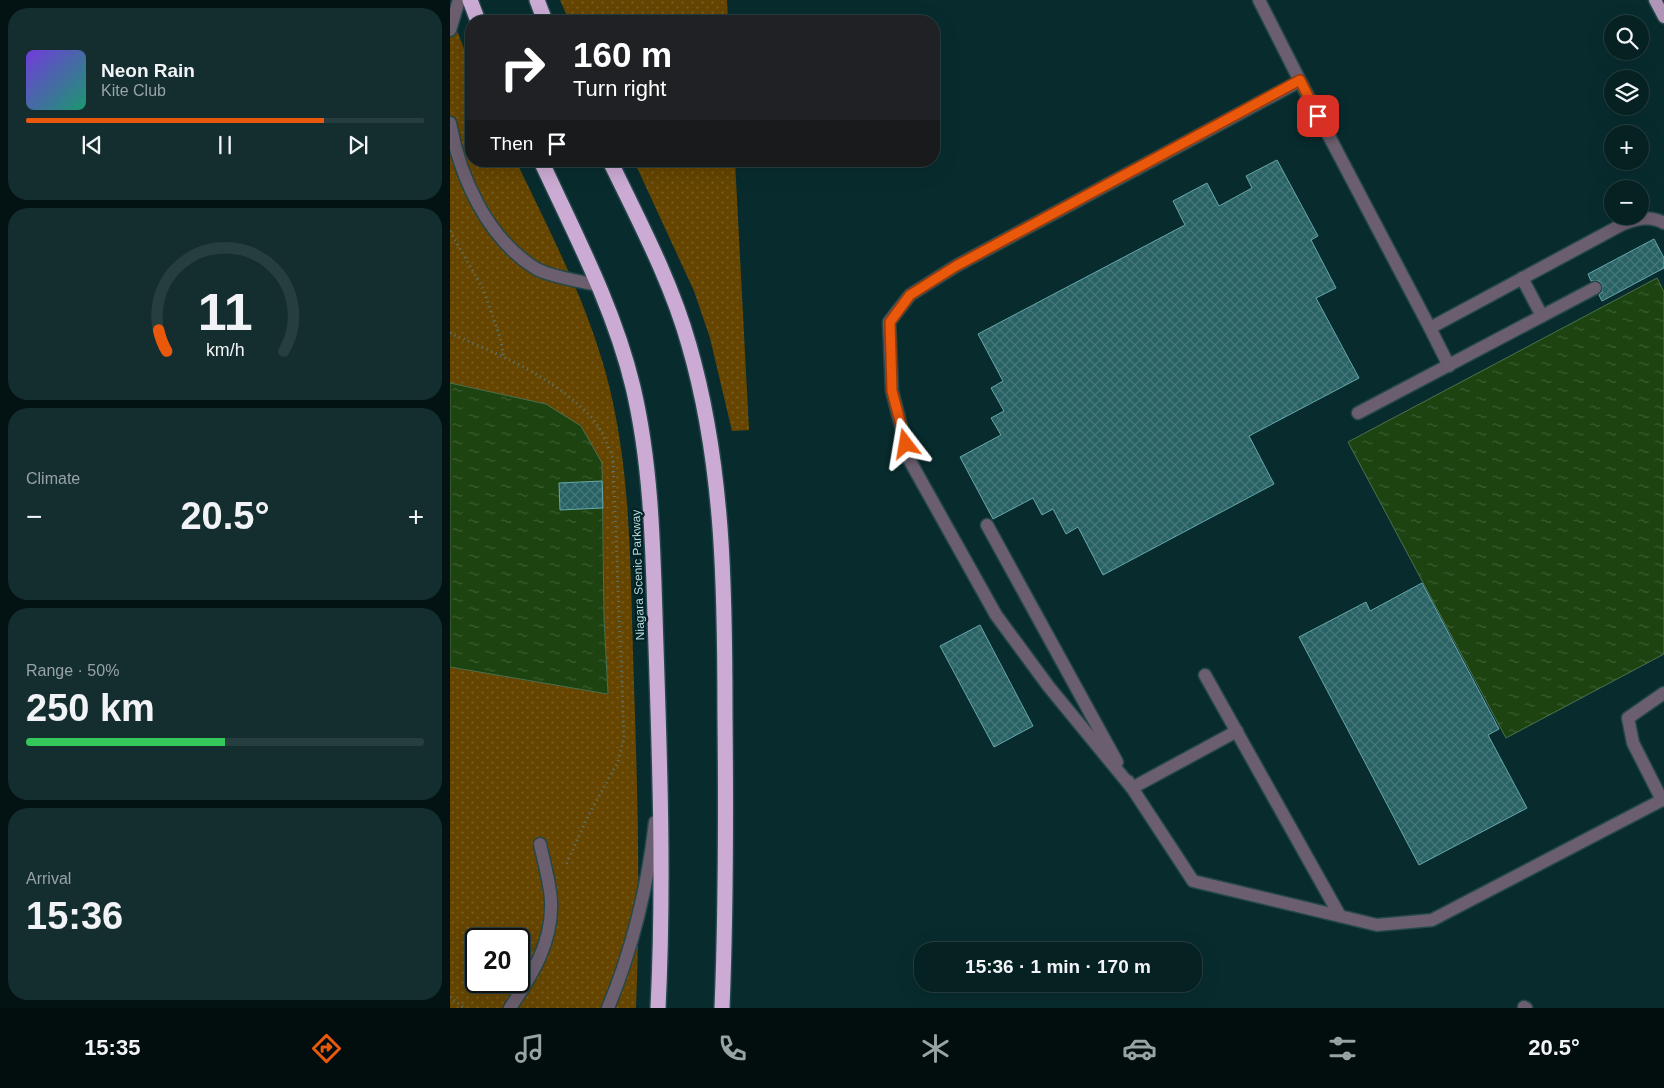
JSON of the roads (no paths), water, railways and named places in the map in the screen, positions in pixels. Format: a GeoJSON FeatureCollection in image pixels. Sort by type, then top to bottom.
{"type":"FeatureCollection","features":[{"type":"Feature","properties":{"kind":"highway"},"geometry":{"type":"LineString","coordinates":[[470,0],[476,15]]}},
{"type":"Feature","properties":{"kind":"highway"},"geometry":{"type":"LineString","coordinates":[[537,0],[543,15]]}},
{"type":"Feature","properties":{"kind":"highway","name":"Niagara Scenic Parkway"},"geometry":{"type":"LineString","coordinates":[[544,167],[613,322],[630,378],[645,449],[652,542],[660,782],[662,886],[658,1008]]}},
{"type":"Feature","properties":{"kind":"highway"},"geometry":{"type":"LineString","coordinates":[[613,167],[665,277],[682,322],[700,386],[712,443],[720,518],[725,664],[725,923],[722,1008]]}},
{"type":"Feature","properties":{"kind":"main road"},"geometry":{"type":"LineString","coordinates":[[1655,0],[1664,17]]}},
{"type":"Feature","properties":{"kind":"lane"},"geometry":{"type":"LineString","coordinates":[[450,30],[459,0]]}},
{"type":"Feature","properties":{"kind":"lane"},"geometry":{"type":"LineString","coordinates":[[1259,0],[1448,366]]}},
{"type":"Feature","properties":{"kind":"lane"},"geometry":{"type":"LineString","coordinates":[[1132,788],[1049,687],[996,615],[910,462],[892,391],[890,322],[910,295],[956,266],[1300,80]]}},
{"type":"Feature","properties":{"kind":"lane"},"geometry":{"type":"LineString","coordinates":[[450,123],[455,151],[484,218],[512,251],[537,270],[598,285]]}},
{"type":"Feature","properties":{"kind":"lane"},"geometry":{"type":"LineString","coordinates":[[1430,328],[1623,224],[1645,218],[1664,223]]}},
{"type":"Feature","properties":{"kind":"lane"},"geometry":{"type":"LineString","coordinates":[[1522,278],[1542,316]]}},
{"type":"Feature","properties":{"kind":"lane"},"geometry":{"type":"LineString","coordinates":[[1358,413],[1595,288]]}},
{"type":"Feature","properties":{"kind":"lane"},"geometry":{"type":"LineString","coordinates":[[987,525],[1132,788],[1193,881],[1377,925],[1432,920],[1663,799],[1633,743],[1628,718],[1664,693]]}},
{"type":"Feature","properties":{"kind":"lane"},"geometry":{"type":"LineString","coordinates":[[1205,675],[1340,916]]}},
{"type":"Feature","properties":{"kind":"lane"},"geometry":{"type":"LineString","coordinates":[[1132,788],[1237,731]]}},
{"type":"Feature","properties":{"kind":"lane"},"geometry":{"type":"LineString","coordinates":[[608,1008],[628,954],[652,852],[660,782]]}},
{"type":"Feature","properties":{"kind":"lane"},"geometry":{"type":"LineString","coordinates":[[510,1008],[534,971],[547,940],[551,918],[551,899],[540,844]]}},
{"type":"Feature","properties":{"kind":"water"},"geometry":{"type":"Polygon","coordinates":[[[1657,278],[1664,292],[1664,654],[1506,738],[1348,442],[1657,278]]]}},
{"type":"Feature","properties":{"kind":"water"},"geometry":{"type":"Polygon","coordinates":[[[450,383],[546,404],[581,426],[602,463],[604,618],[608,694],[450,667],[450,383]]]}}]}
